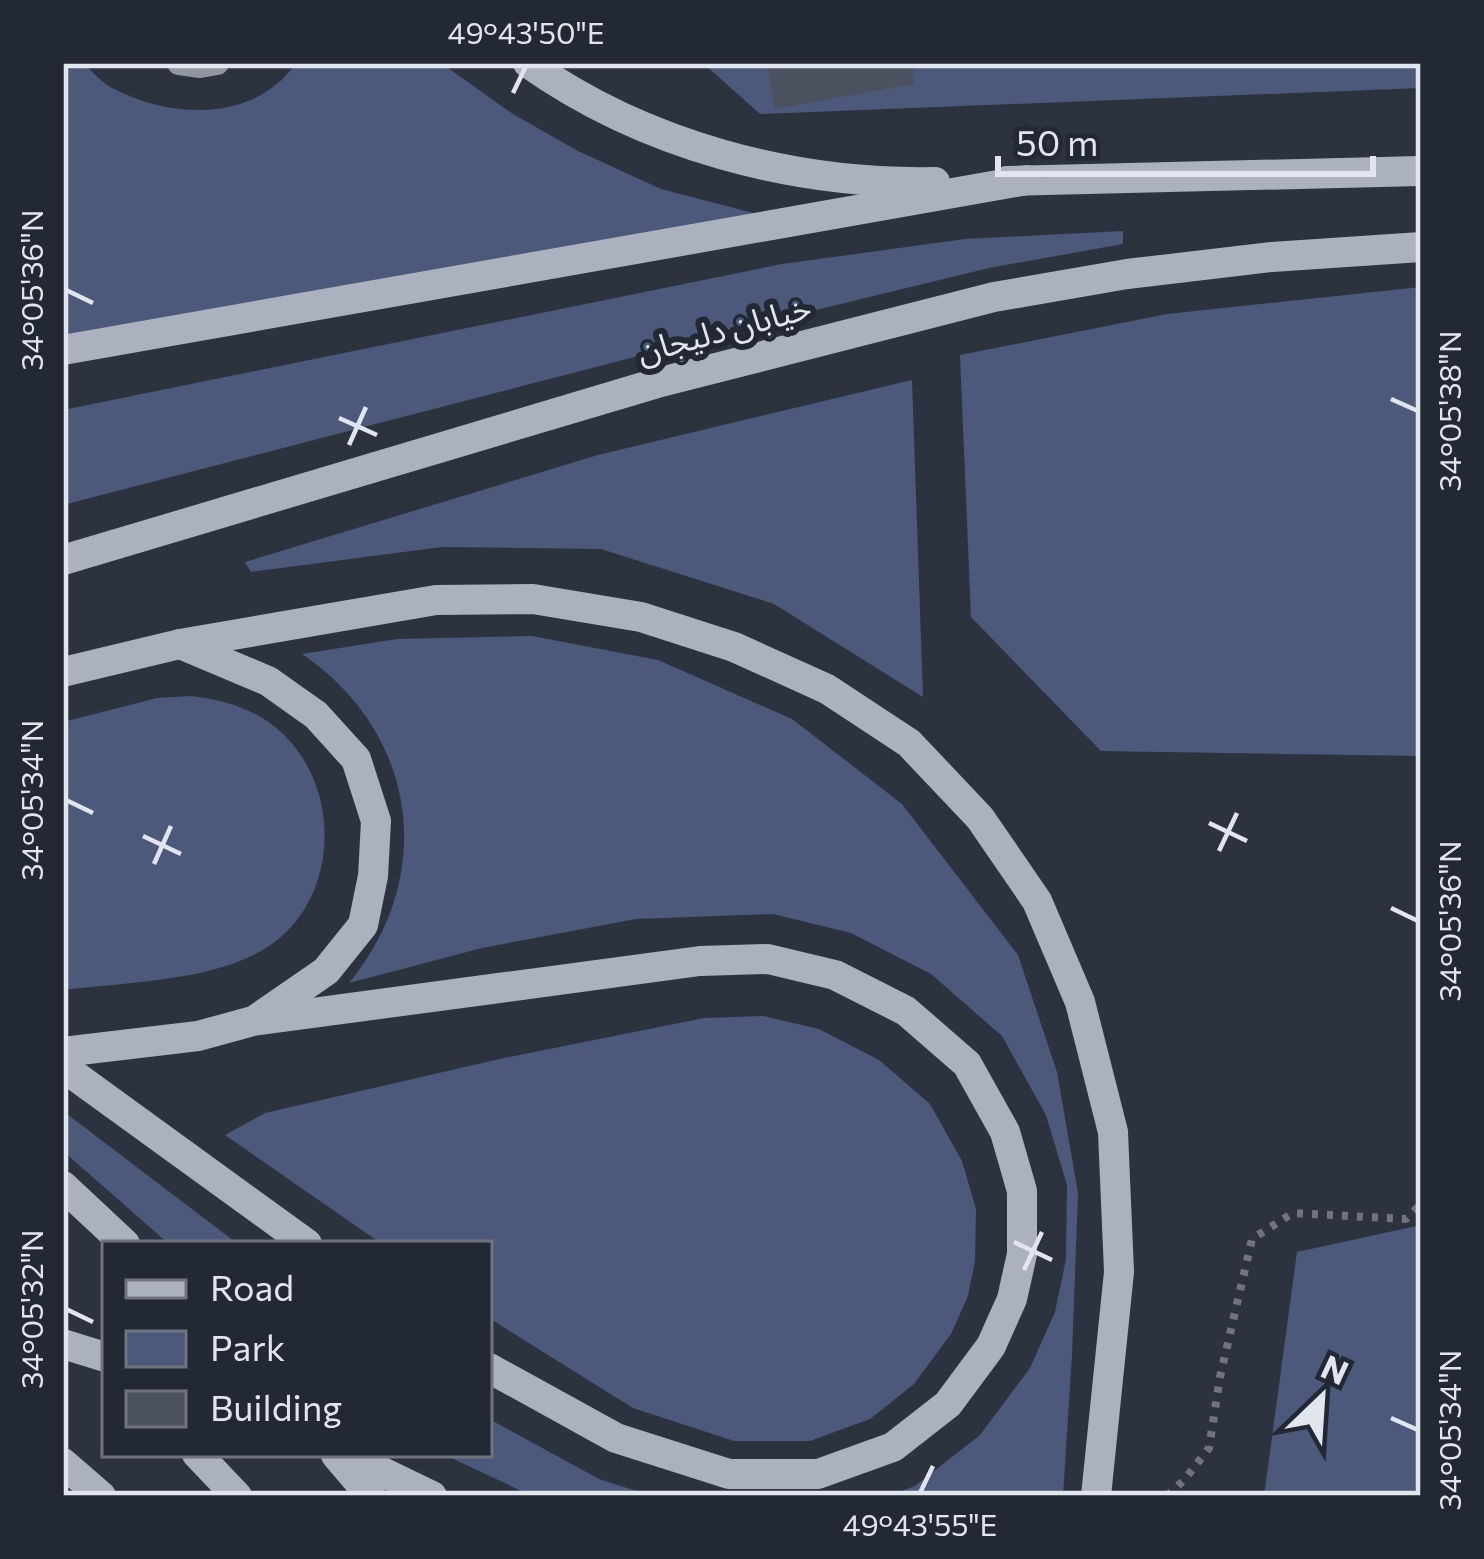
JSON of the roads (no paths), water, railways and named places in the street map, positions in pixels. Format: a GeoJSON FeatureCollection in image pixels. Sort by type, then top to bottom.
{"type":"FeatureCollection","features":[{"type":"Feature","properties":{"kind":"main road"},"geometry":{"type":"LineString","coordinates":[[528,63],[601,106],[678,142],[747,162],[831,175],[910,183],[1421,171]]}},
{"type":"Feature","properties":{"kind":"main road"},"geometry":{"type":"LineString","coordinates":[[63,350],[1027,180]]}},
{"type":"Feature","properties":{"kind":"main road","name":"خیابان دلیجان"},"geometry":{"type":"LineString","coordinates":[[63,560],[657,383],[994,297],[1127,274],[1421,247]]}},
{"type":"Feature","properties":{"kind":"main road"},"geometry":{"type":"LineString","coordinates":[[63,672],[180,644],[436,600],[533,598],[641,616],[734,647],[827,689],[909,743],[980,818],[1037,901],[1080,1002],[1112,1132],[1119,1272],[1096,1496]]}},
{"type":"Feature","properties":{"kind":"main road"},"geometry":{"type":"LineString","coordinates":[[180,644],[268,681],[316,715],[356,759],[376,821],[374,876],[363,925],[326,971],[253,1021]]}},
{"type":"Feature","properties":{"kind":"main road"},"geometry":{"type":"LineString","coordinates":[[63,1052],[198,1036],[253,1021],[700,962],[768,958],[836,975],[906,1011],[967,1064],[1005,1132],[1022,1191],[1022,1254],[1012,1299],[991,1346],[948,1403],[893,1447],[818,1474],[729,1474],[616,1438],[492,1370]]}},
{"type":"Feature","properties":{"kind":"main road"},"geometry":{"type":"LineString","coordinates":[[63,1067],[303,1241]]}},
{"type":"Feature","properties":{"kind":"main road"},"geometry":{"type":"LineString","coordinates":[[63,1186],[122,1241]]}},
{"type":"Feature","properties":{"kind":"main road"},"geometry":{"type":"LineString","coordinates":[[63,1324],[102,1357]]}},
{"type":"Feature","properties":{"kind":"main road"},"geometry":{"type":"LineString","coordinates":[[63,1343],[102,1359]]}},
{"type":"Feature","properties":{"kind":"main road"},"geometry":{"type":"LineString","coordinates":[[200,1457],[237,1496]]}},
{"type":"Feature","properties":{"kind":"main road"},"geometry":{"type":"LineString","coordinates":[[338,1457],[371,1496]]}},
{"type":"Feature","properties":{"kind":"main road"},"geometry":{"type":"LineString","coordinates":[[351,1457],[432,1496]]}},
{"type":"Feature","properties":{"kind":"main road"},"geometry":{"type":"LineString","coordinates":[[63,1463],[101,1496]]}},
{"type":"Feature","properties":{"kind":"street"},"geometry":{"type":"LineString","coordinates":[[178,63],[217,63]]}}]}
